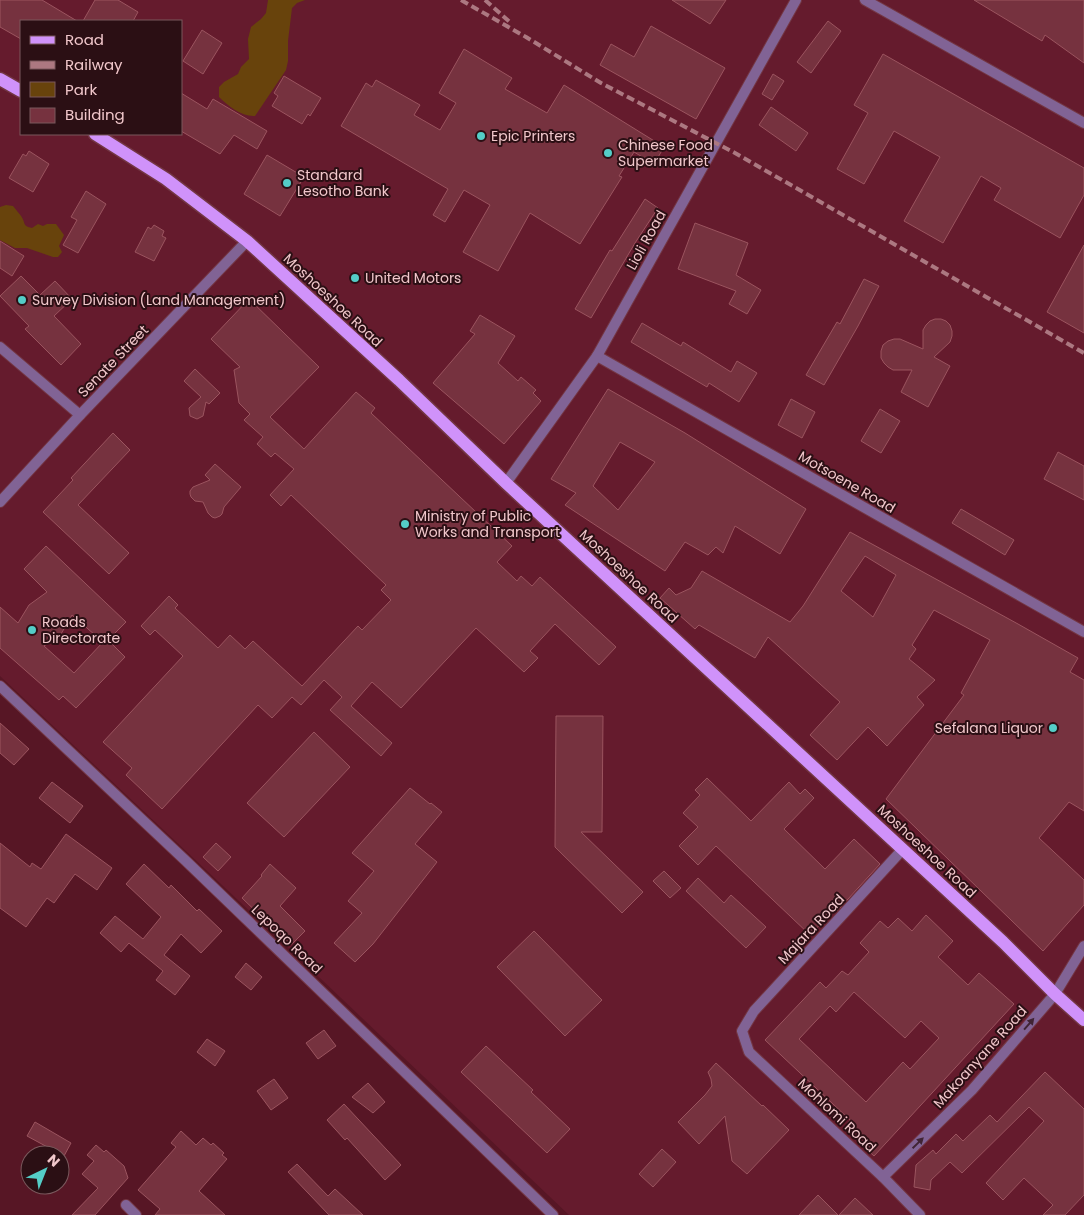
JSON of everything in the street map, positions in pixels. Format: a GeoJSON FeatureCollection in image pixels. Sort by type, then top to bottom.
{"type":"FeatureCollection","features":[{"type":"Feature","properties":{"kind":"main road"},"geometry":{"type":"LineString","coordinates":[[0,79],[20,90]]}},
{"type":"Feature","properties":{"kind":"main road","name":"Moshoeshoe Road"},"geometry":{"type":"LineString","coordinates":[[97,135],[166,179],[247,241],[1003,942],[1084,1020]]}},
{"type":"Feature","properties":{"kind":"street","name":"Lioli Road"},"geometry":{"type":"LineString","coordinates":[[506,483],[597,356],[796,0]]}},
{"type":"Feature","properties":{"kind":"street"},"geometry":{"type":"LineString","coordinates":[[865,0],[1084,123]]}},
{"type":"Feature","properties":{"kind":"street","name":"Senate Street"},"geometry":{"type":"LineString","coordinates":[[0,502],[80,415],[247,241]]}},
{"type":"Feature","properties":{"kind":"street"},"geometry":{"type":"LineString","coordinates":[[0,347],[80,415]]}},
{"type":"Feature","properties":{"kind":"street","name":"Motsoene Road"},"geometry":{"type":"LineString","coordinates":[[597,356],[1084,632]]}},
{"type":"Feature","properties":{"kind":"street","name":"Lepoqo Road"},"geometry":{"type":"LineString","coordinates":[[0,686],[186,861],[553,1215]]}},
{"type":"Feature","properties":{"kind":"street","name":"Majara Road"},"geometry":{"type":"LineString","coordinates":[[742,1031],[754,1010],[903,849]]}},
{"type":"Feature","properties":{"kind":"street","name":"Makoanyane Road"},"geometry":{"type":"LineString","coordinates":[[883,1177],[972,1090],[1055,994],[1084,946]]}},
{"type":"Feature","properties":{"kind":"street","name":"Mohlomi Road"},"geometry":{"type":"LineString","coordinates":[[742,1031],[749,1052],[883,1177],[920,1215]]}},
{"type":"Feature","properties":{"kind":"street"},"geometry":{"type":"LineString","coordinates":[[126,1205],[136,1215]]}},
{"type":"Feature","properties":{"kind":"shaded area"},"geometry":{"type":"Polygon","coordinates":[[[0,0],[1084,0],[1084,1215],[569,1215],[0,676],[0,0]]]}},
{"type":"Feature","properties":{"kind":"green space"},"geometry":{"type":"Polygon","coordinates":[[[268,0],[305,0],[297,3],[292,8],[286,70],[255,116],[250,116],[236,110],[219,97],[219,87],[238,74],[241,67],[249,59],[248,39],[251,27],[266,13],[268,0]]]}},
{"type":"Feature","properties":{"kind":"green space"},"geometry":{"type":"Polygon","coordinates":[[[6,205],[13,206],[25,225],[29,227],[32,228],[38,224],[43,226],[56,224],[64,235],[59,246],[62,252],[58,257],[27,248],[15,248],[0,240],[0,207],[6,205]]]}},
{"type":"Feature","properties":{"kind":"building"},"geometry":{"type":"Polygon","coordinates":[[[0,0],[42,0],[75,20],[20,20],[20,38],[0,27],[0,0]]]}},
{"type":"Feature","properties":{"kind":"building"},"geometry":{"type":"Polygon","coordinates":[[[95,0],[118,0],[138,12],[134,20],[84,20],[95,0]]]}},
{"type":"Feature","properties":{"kind":"building"},"geometry":{"type":"Polygon","coordinates":[[[672,0],[726,0],[710,24],[672,0]]]}},
{"type":"Feature","properties":{"kind":"building"},"geometry":{"type":"Polygon","coordinates":[[[974,0],[1084,0],[1084,63],[1045,35],[1042,41],[974,0]]]}},
{"type":"Feature","properties":{"kind":"building"},"geometry":{"type":"Polygon","coordinates":[[[828,21],[841,31],[811,73],[797,62],[828,21]]]}},
{"type":"Feature","properties":{"kind":"building"},"geometry":{"type":"Polygon","coordinates":[[[651,26],[725,68],[696,119],[600,65],[611,44],[634,57],[651,26]]]}},
{"type":"Feature","properties":{"kind":"building"},"geometry":{"type":"Polygon","coordinates":[[[202,30],[222,43],[203,74],[183,61],[202,30]]]}},
{"type":"Feature","properties":{"kind":"building"},"geometry":{"type":"Polygon","coordinates":[[[464,49],[512,78],[505,89],[547,113],[564,85],[664,147],[654,164],[634,152],[619,176],[622,177],[580,244],[530,213],[498,271],[463,252],[490,205],[464,190],[445,222],[433,215],[448,189],[341,126],[366,83],[372,87],[376,80],[420,105],[414,115],[440,130],[456,103],[439,93],[464,49]]]}},
{"type":"Feature","properties":{"kind":"building"},"geometry":{"type":"Polygon","coordinates":[[[883,54],[1084,168],[1084,195],[1060,238],[994,200],[1001,188],[981,176],[943,243],[904,221],[940,157],[894,131],[864,184],[837,169],[868,113],[854,105],[883,54]]]}},
{"type":"Feature","properties":{"kind":"building"},"geometry":{"type":"Polygon","coordinates":[[[773,74],[784,81],[772,100],[762,94],[773,74]]]}},
{"type":"Feature","properties":{"kind":"building"},"geometry":{"type":"Polygon","coordinates":[[[284,76],[321,98],[310,116],[308,114],[302,124],[272,106],[278,96],[274,93],[284,76]]]}},
{"type":"Feature","properties":{"kind":"building"},"geometry":{"type":"Polygon","coordinates":[[[182,94],[207,109],[213,99],[267,131],[257,149],[234,135],[220,154],[182,132],[182,94]]]}},
{"type":"Feature","properties":{"kind":"building"},"geometry":{"type":"Polygon","coordinates":[[[771,107],[808,133],[796,151],[759,125],[771,107]]]}},
{"type":"Feature","properties":{"kind":"building"},"geometry":{"type":"Polygon","coordinates":[[[29,151],[49,164],[33,192],[9,178],[23,154],[26,156],[29,151]]]}},
{"type":"Feature","properties":{"kind":"building"},"geometry":{"type":"Polygon","coordinates":[[[267,155],[304,177],[280,216],[244,194],[267,155]]]}},
{"type":"Feature","properties":{"kind":"building"},"geometry":{"type":"Polygon","coordinates":[[[86,191],[106,204],[78,253],[63,245],[77,220],[71,217],[86,191]]]}},
{"type":"Feature","properties":{"kind":"building"},"geometry":{"type":"Polygon","coordinates":[[[645,199],[658,208],[591,318],[575,309],[610,250],[612,251],[645,199]]]}},
{"type":"Feature","properties":{"kind":"building"},"geometry":{"type":"Polygon","coordinates":[[[695,223],[748,243],[736,275],[761,290],[747,314],[729,304],[736,291],[678,269],[695,223]]]}},
{"type":"Feature","properties":{"kind":"building"},"geometry":{"type":"Polygon","coordinates":[[[154,225],[164,231],[162,236],[166,238],[154,261],[135,252],[148,227],[151,229],[154,225]]]}},
{"type":"Feature","properties":{"kind":"building"},"geometry":{"type":"Polygon","coordinates":[[[0,241],[24,256],[12,276],[0,268],[0,241]]]}},
{"type":"Feature","properties":{"kind":"building"},"geometry":{"type":"Polygon","coordinates":[[[1084,245],[1084,333],[1047,312],[1084,245]]]}},
{"type":"Feature","properties":{"kind":"building"},"geometry":{"type":"Polygon","coordinates":[[[21,276],[40,295],[55,281],[72,299],[54,316],[81,344],[61,365],[25,329],[29,326],[0,296],[21,276]]]}},
{"type":"Feature","properties":{"kind":"building"},"geometry":{"type":"Polygon","coordinates":[[[864,279],[879,286],[824,385],[806,375],[837,322],[840,324],[864,279]]]}},
{"type":"Feature","properties":{"kind":"building"},"geometry":{"type":"Polygon","coordinates":[[[249,299],[319,367],[270,417],[304,449],[356,392],[375,408],[371,413],[512,546],[497,562],[517,581],[521,576],[532,586],[540,577],[616,647],[599,665],[555,624],[530,651],[538,658],[524,672],[476,628],[401,708],[372,682],[351,706],[392,743],[381,756],[330,710],[342,697],[324,680],[301,705],[292,697],[272,718],[258,705],[162,809],[126,775],[132,768],[103,742],[183,656],[155,630],[150,635],[141,626],[169,596],[178,605],[175,608],[218,648],[230,635],[245,649],[253,641],[302,686],[358,626],[362,630],[391,600],[381,590],[386,585],[291,495],[281,506],[270,495],[294,469],[275,453],[271,457],[257,444],[263,437],[244,420],[250,414],[239,403],[234,370],[240,367],[211,339],[249,299]]]}},
{"type":"Feature","properties":{"kind":"building"},"geometry":{"type":"Polygon","coordinates":[[[480,315],[515,336],[498,363],[518,381],[521,377],[536,390],[533,393],[541,401],[504,444],[433,383],[475,334],[470,331],[480,315]]]}},
{"type":"Feature","properties":{"kind":"building"},"geometry":{"type":"Polygon","coordinates":[[[935,319],[946,321],[952,331],[950,342],[934,357],[950,366],[928,407],[901,392],[912,370],[893,370],[888,367],[881,358],[881,351],[883,345],[894,339],[900,339],[923,349],[923,330],[930,321],[935,319]]]}},
{"type":"Feature","properties":{"kind":"building"},"geometry":{"type":"Polygon","coordinates":[[[642,323],[681,346],[683,342],[731,372],[737,361],[757,373],[739,402],[709,383],[707,387],[631,342],[642,323]]]}},
{"type":"Feature","properties":{"kind":"building"},"geometry":{"type":"Polygon","coordinates":[[[195,369],[220,393],[209,404],[206,402],[203,416],[197,419],[190,416],[189,408],[201,397],[184,381],[195,369]]]}},
{"type":"Feature","properties":{"kind":"building"},"geometry":{"type":"Polygon","coordinates":[[[608,389],[685,433],[806,509],[780,554],[735,526],[723,553],[716,547],[708,555],[685,542],[665,571],[565,505],[576,493],[551,479],[608,389]],[[620,442],[593,486],[618,510],[655,462],[620,442]]]}},
{"type":"Feature","properties":{"kind":"building"},"geometry":{"type":"Polygon","coordinates":[[[791,399],[815,412],[802,438],[778,425],[791,399]]]}},
{"type":"Feature","properties":{"kind":"building"},"geometry":{"type":"Polygon","coordinates":[[[880,409],[900,421],[881,453],[861,441],[880,409]]]}},
{"type":"Feature","properties":{"kind":"building"},"geometry":{"type":"Polygon","coordinates":[[[113,433],[130,450],[78,505],[129,553],[109,574],[43,512],[73,480],[71,478],[113,433]]]}},
{"type":"Feature","properties":{"kind":"building"},"geometry":{"type":"Polygon","coordinates":[[[1058,452],[1084,466],[1084,500],[1044,479],[1058,452]]]}},
{"type":"Feature","properties":{"kind":"building"},"geometry":{"type":"Polygon","coordinates":[[[215,464],[241,487],[224,507],[222,514],[215,518],[208,513],[203,502],[195,501],[191,497],[190,491],[193,487],[210,480],[205,475],[215,464]]]}},
{"type":"Feature","properties":{"kind":"building"},"geometry":{"type":"Polygon","coordinates":[[[961,509],[1014,540],[1005,555],[952,523],[961,509]]]}},
{"type":"Feature","properties":{"kind":"building"},"geometry":{"type":"Polygon","coordinates":[[[850,532],[1078,658],[1070,672],[1084,680],[1084,811],[1069,802],[1039,838],[1084,880],[1084,905],[1043,951],[886,799],[964,695],[961,693],[990,640],[934,610],[912,645],[916,649],[909,659],[935,680],[917,697],[924,705],[887,746],[868,727],[837,760],[810,735],[840,702],[768,637],[755,658],[699,625],[695,629],[660,598],[669,588],[676,595],[691,588],[702,571],[790,622],[803,606],[850,532]],[[865,556],[841,591],[873,617],[896,575],[865,556]]]}},
{"type":"Feature","properties":{"kind":"building","name":"Roads Directorate"},"geometry":{"type":"Polygon","coordinates":[[[46,546],[126,622],[108,640],[125,657],[76,708],[63,696],[59,700],[0,648],[0,607],[18,623],[29,605],[47,592],[24,569],[46,546]],[[72,615],[61,634],[44,646],[74,673],[103,642],[72,615]]]}},
{"type":"Feature","properties":{"kind":"building"},"geometry":{"type":"Polygon","coordinates":[[[556,716],[603,716],[602,832],[581,832],[643,892],[622,913],[555,847],[556,716]]]}},
{"type":"Feature","properties":{"kind":"building"},"geometry":{"type":"Polygon","coordinates":[[[0,723],[29,749],[14,765],[0,753],[0,723]]]}},
{"type":"Feature","properties":{"kind":"building"},"geometry":{"type":"Polygon","coordinates":[[[314,732],[350,767],[284,837],[247,803],[314,732]]]}},
{"type":"Feature","properties":{"kind":"building"},"geometry":{"type":"Polygon","coordinates":[[[707,778],[751,821],[789,782],[800,794],[805,789],[814,798],[784,829],[825,869],[854,839],[880,864],[837,911],[835,909],[810,935],[716,846],[698,865],[679,846],[698,827],[683,813],[700,795],[695,790],[707,778]]]}},
{"type":"Feature","properties":{"kind":"building"},"geometry":{"type":"Polygon","coordinates":[[[52,782],[83,806],[70,823],[39,798],[52,782]]]}},
{"type":"Feature","properties":{"kind":"building"},"geometry":{"type":"Polygon","coordinates":[[[410,788],[442,812],[415,844],[437,862],[373,944],[355,962],[334,943],[362,913],[348,901],[374,871],[352,853],[410,788]]]}},
{"type":"Feature","properties":{"kind":"building"},"geometry":{"type":"Polygon","coordinates":[[[66,834],[112,868],[97,890],[75,874],[54,903],[47,898],[26,927],[0,908],[0,843],[30,867],[32,863],[41,869],[66,834]]]}},
{"type":"Feature","properties":{"kind":"building"},"geometry":{"type":"Polygon","coordinates":[[[216,843],[231,857],[218,871],[203,857],[216,843]]]}},
{"type":"Feature","properties":{"kind":"building"},"geometry":{"type":"Polygon","coordinates":[[[144,864],[169,888],[171,885],[197,911],[199,909],[222,931],[201,953],[181,934],[164,955],[190,976],[175,995],[156,980],[163,971],[129,943],[121,952],[100,933],[115,916],[143,939],[161,917],[126,884],[144,864]]]}},
{"type":"Feature","properties":{"kind":"building"},"geometry":{"type":"Polygon","coordinates":[[[270,864],[296,888],[280,906],[305,931],[291,945],[242,898],[270,864]]]}},
{"type":"Feature","properties":{"kind":"building"},"geometry":{"type":"Polygon","coordinates":[[[664,871],[681,888],[670,898],[653,881],[664,871]]]}},
{"type":"Feature","properties":{"kind":"building"},"geometry":{"type":"Polygon","coordinates":[[[698,878],[724,903],[731,895],[766,927],[746,948],[686,891],[698,878]]]}},
{"type":"Feature","properties":{"kind":"building"},"geometry":{"type":"Polygon","coordinates":[[[926,915],[953,941],[938,957],[968,985],[979,973],[1014,1004],[874,1156],[861,1144],[865,1140],[847,1124],[850,1120],[765,1040],[820,982],[826,988],[842,971],[848,975],[869,952],[860,943],[880,921],[888,928],[898,918],[912,931],[926,915]],[[854,992],[836,1012],[830,1006],[799,1039],[866,1102],[903,1062],[910,1069],[939,1038],[921,1021],[905,1038],[854,992]]]}},
{"type":"Feature","properties":{"kind":"building"},"geometry":{"type":"Polygon","coordinates":[[[534,931],[602,1000],[565,1036],[497,967],[534,931]]]}},
{"type":"Feature","properties":{"kind":"building"},"geometry":{"type":"Polygon","coordinates":[[[246,963],[262,977],[251,990],[235,977],[246,963]]]}},
{"type":"Feature","properties":{"kind":"building"},"geometry":{"type":"Polygon","coordinates":[[[324,1030],[336,1046],[318,1059],[306,1043],[324,1030]]]}},
{"type":"Feature","properties":{"kind":"building"},"geometry":{"type":"Polygon","coordinates":[[[207,1039],[225,1051],[215,1066],[197,1052],[207,1039]]]}},
{"type":"Feature","properties":{"kind":"building"},"geometry":{"type":"Polygon","coordinates":[[[486,1046],[533,1090],[531,1092],[570,1129],[547,1153],[461,1072],[486,1046]]]}},
{"type":"Feature","properties":{"kind":"building"},"geometry":{"type":"Polygon","coordinates":[[[716,1063],[789,1130],[747,1174],[732,1161],[725,1116],[699,1144],[678,1122],[712,1086],[708,1072],[716,1063]]]}},
{"type":"Feature","properties":{"kind":"building"},"geometry":{"type":"Polygon","coordinates":[[[1045,1072],[1084,1109],[1084,1195],[1065,1215],[1043,1215],[1053,1205],[1024,1178],[1003,1200],[986,1183],[1044,1121],[1029,1107],[962,1173],[950,1162],[931,1180],[930,1190],[914,1187],[916,1165],[933,1150],[936,1154],[956,1134],[963,1141],[990,1115],[997,1122],[1045,1072]]]}},
{"type":"Feature","properties":{"kind":"building"},"geometry":{"type":"Polygon","coordinates":[[[274,1079],[288,1098],[271,1110],[257,1091],[274,1079]]]}},
{"type":"Feature","properties":{"kind":"building"},"geometry":{"type":"Polygon","coordinates":[[[368,1083],[385,1102],[373,1113],[352,1097],[368,1083]]]}},
{"type":"Feature","properties":{"kind":"building"},"geometry":{"type":"Polygon","coordinates":[[[344,1104],[401,1165],[385,1180],[347,1138],[345,1140],[327,1120],[344,1104]]]}},
{"type":"Feature","properties":{"kind":"building"},"geometry":{"type":"Polygon","coordinates":[[[35,1122],[71,1143],[70,1145],[44,1145],[27,1136],[35,1122]]]}},
{"type":"Feature","properties":{"kind":"building"},"geometry":{"type":"Polygon","coordinates":[[[181,1131],[196,1145],[203,1138],[211,1145],[213,1143],[224,1153],[222,1155],[227,1159],[199,1191],[225,1215],[155,1215],[160,1209],[138,1190],[176,1147],[171,1143],[181,1131]]]}},
{"type":"Feature","properties":{"kind":"building"},"geometry":{"type":"Polygon","coordinates":[[[96,1145],[104,1152],[106,1150],[124,1166],[128,1178],[95,1215],[72,1215],[98,1188],[82,1174],[94,1161],[87,1155],[96,1145]]]}},
{"type":"Feature","properties":{"kind":"building"},"geometry":{"type":"Polygon","coordinates":[[[662,1149],[676,1162],[653,1187],[639,1174],[662,1149]]]}},
{"type":"Feature","properties":{"kind":"building"},"geometry":{"type":"Polygon","coordinates":[[[297,1164],[328,1196],[335,1189],[363,1215],[329,1215],[288,1172],[297,1164]]]}},
{"type":"Feature","properties":{"kind":"building"},"geometry":{"type":"Polygon","coordinates":[[[818,1195],[838,1215],[799,1215],[818,1195]]]}},
{"type":"Feature","properties":{"kind":"building"},"geometry":{"type":"Polygon","coordinates":[[[855,1198],[873,1215],[839,1215],[855,1198]]]}},
{"type":"Feature","properties":{"kind":"railway"},"geometry":{"type":"LineString","coordinates":[[461,0],[601,83],[735,153],[1084,353]]}},
{"type":"Feature","properties":{"kind":"railway"},"geometry":{"type":"LineString","coordinates":[[485,0],[511,23]]}},
{"type":"Feature","properties":{"kind":"place","name":"Epic Printers"},"geometry":{"type":"Point","coordinates":[481,136]}},
{"type":"Feature","properties":{"kind":"place","name":"Chinese Food Supermarket"},"geometry":{"type":"Point","coordinates":[608,153]}},
{"type":"Feature","properties":{"kind":"place","name":"Standard Lesotho Bank"},"geometry":{"type":"Point","coordinates":[287,183]}},
{"type":"Feature","properties":{"kind":"place","name":"United Motors"},"geometry":{"type":"Point","coordinates":[355,278]}},
{"type":"Feature","properties":{"kind":"place","name":"Survey Division (Land Management)"},"geometry":{"type":"Point","coordinates":[22,300]}},
{"type":"Feature","properties":{"kind":"place","name":"Ministry of Public Works and Transport"},"geometry":{"type":"Point","coordinates":[405,524]}},
{"type":"Feature","properties":{"kind":"place","name":"Roads Directorate"},"geometry":{"type":"Point","coordinates":[32,630]}},
{"type":"Feature","properties":{"kind":"place","name":"Sefalana Liquor"},"geometry":{"type":"Point","coordinates":[1053,728]}}]}
